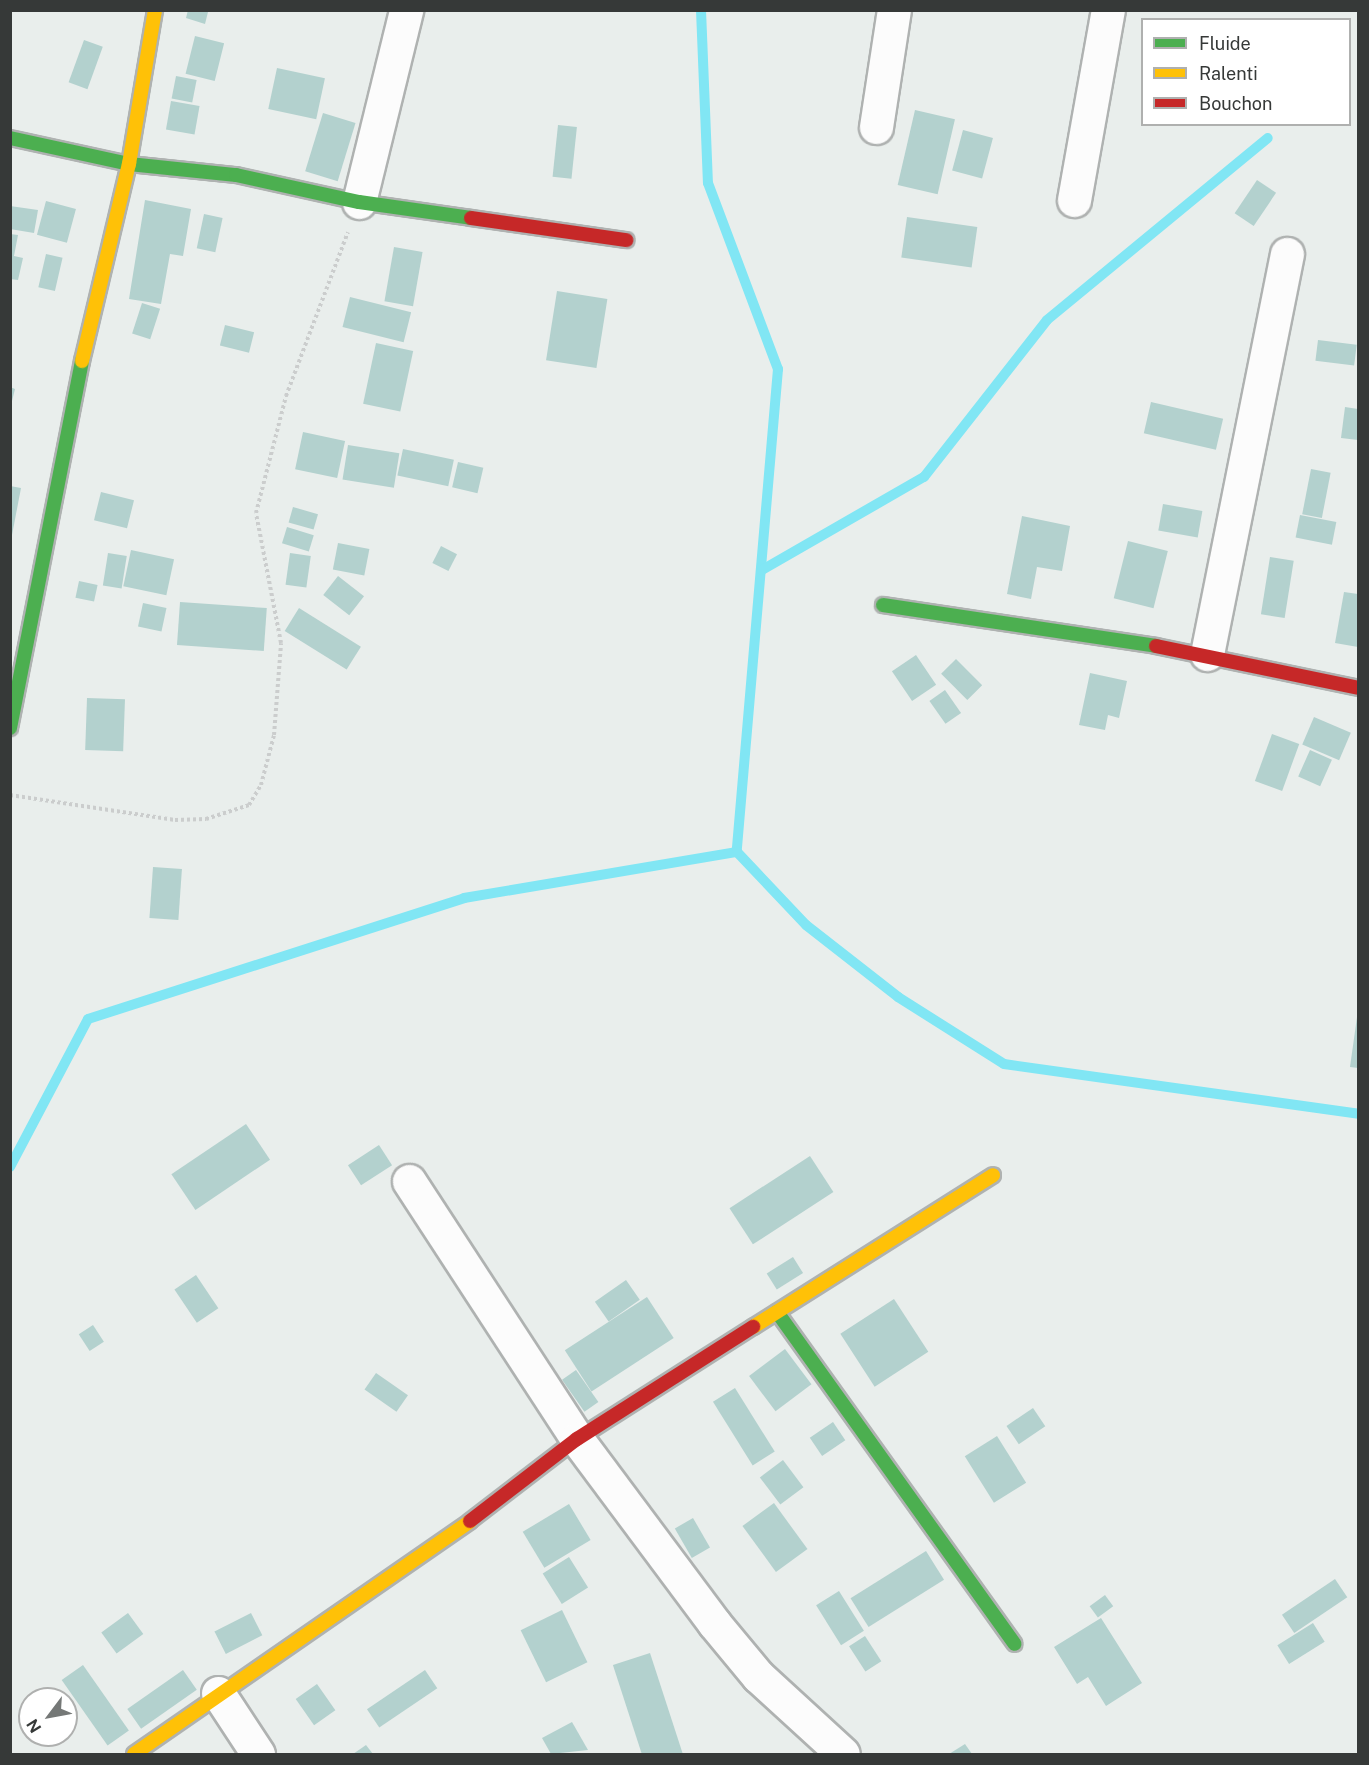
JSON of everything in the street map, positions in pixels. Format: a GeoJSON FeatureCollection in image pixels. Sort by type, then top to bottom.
{"type":"FeatureCollection","features":[{"type":"Feature","properties":{"kind":"street"},"geometry":{"type":"LineString","coordinates":[[10,728],[59,459],[129,164],[155,10]]}},
{"type":"Feature","properties":{"kind":"street"},"geometry":{"type":"LineString","coordinates":[[359,202],[406,10]]}},
{"type":"Feature","properties":{"kind":"street"},"geometry":{"type":"LineString","coordinates":[[876,127],[894,10]]}},
{"type":"Feature","properties":{"kind":"street"},"geometry":{"type":"LineString","coordinates":[[1074,200],[1108,10]]}},
{"type":"Feature","properties":{"kind":"street"},"geometry":{"type":"LineString","coordinates":[[10,138],[129,164],[236,175],[359,202],[626,240]]}},
{"type":"Feature","properties":{"kind":"street"},"geometry":{"type":"LineString","coordinates":[[1207,654],[1287,254]]}},
{"type":"Feature","properties":{"kind":"street"},"geometry":{"type":"LineString","coordinates":[[883,605],[1207,654],[1359,688]]}},
{"type":"Feature","properties":{"kind":"street"},"geometry":{"type":"LineString","coordinates":[[134,1755],[218,1693],[438,1545],[577,1439],[993,1175]]}},
{"type":"Feature","properties":{"kind":"street"},"geometry":{"type":"LineString","coordinates":[[409,1181],[577,1439],[758,1676],[843,1755]]}},
{"type":"Feature","properties":{"kind":"street"},"geometry":{"type":"LineString","coordinates":[[777,1312],[1015,1644]]}},
{"type":"Feature","properties":{"kind":"street"},"geometry":{"type":"LineString","coordinates":[[218,1693],[258,1755]]}},
{"type":"Feature","properties":{"kind":"path"},"geometry":{"type":"LineString","coordinates":[[10,795],[175,820],[206,819],[249,805],[261,785],[274,735],[281,643],[256,513],[286,396],[359,202]]}},
{"type":"Feature","properties":{"kind":"building"},"geometry":{"type":"Polygon","coordinates":[[[188,10],[208,12],[205,24],[186,18],[188,10]]]}},
{"type":"Feature","properties":{"kind":"building"},"geometry":{"type":"Polygon","coordinates":[[[195,36],[224,43],[215,81],[186,74],[195,36]]]}},
{"type":"Feature","properties":{"kind":"building"},"geometry":{"type":"Polygon","coordinates":[[[84,40],[103,47],[87,89],[69,82],[84,40]]]}},
{"type":"Feature","properties":{"kind":"building"},"geometry":{"type":"Polygon","coordinates":[[[277,68],[325,78],[316,119],[268,109],[277,68]]]}},
{"type":"Feature","properties":{"kind":"building"},"geometry":{"type":"Polygon","coordinates":[[[176,76],[197,80],[192,103],[172,99],[176,76]]]}},
{"type":"Feature","properties":{"kind":"building"},"geometry":{"type":"Polygon","coordinates":[[[171,101],[200,106],[195,135],[166,130],[171,101]]]}},
{"type":"Feature","properties":{"kind":"building"},"geometry":{"type":"Polygon","coordinates":[[[915,110],[955,119],[938,194],[898,185],[915,110]]]}},
{"type":"Feature","properties":{"kind":"building"},"geometry":{"type":"Polygon","coordinates":[[[323,113],[356,123],[338,181],[305,171],[323,113]]]}},
{"type":"Feature","properties":{"kind":"building"},"geometry":{"type":"Polygon","coordinates":[[[558,125],[577,127],[571,179],[553,177],[558,125]]]}},
{"type":"Feature","properties":{"kind":"building"},"geometry":{"type":"Polygon","coordinates":[[[963,130],[993,138],[982,179],[952,171],[963,130]]]}},
{"type":"Feature","properties":{"kind":"building"},"geometry":{"type":"Polygon","coordinates":[[[1257,180],[1276,193],[1254,226],[1235,213],[1257,180]]]}},
{"type":"Feature","properties":{"kind":"building"},"geometry":{"type":"Polygon","coordinates":[[[145,200],[191,209],[183,256],[170,254],[161,304],[129,299],[145,200]]]}},
{"type":"Feature","properties":{"kind":"building"},"geometry":{"type":"Polygon","coordinates":[[[46,201],[76,209],[67,243],[37,235],[46,201]]]}},
{"type":"Feature","properties":{"kind":"building"},"geometry":{"type":"Polygon","coordinates":[[[10,206],[38,210],[34,233],[10,229],[10,206]]]}},
{"type":"Feature","properties":{"kind":"building"},"geometry":{"type":"Polygon","coordinates":[[[204,214],[223,218],[215,252],[197,248],[204,214]]]}},
{"type":"Feature","properties":{"kind":"building"},"geometry":{"type":"Polygon","coordinates":[[[907,217],[977,227],[972,267],[901,258],[907,217]]]}},
{"type":"Feature","properties":{"kind":"building"},"geometry":{"type":"Polygon","coordinates":[[[10,234],[18,235],[14,256],[23,258],[18,280],[10,279],[10,234]]]}},
{"type":"Feature","properties":{"kind":"building"},"geometry":{"type":"Polygon","coordinates":[[[394,247],[423,252],[413,306],[384,301],[394,247]]]}},
{"type":"Feature","properties":{"kind":"building"},"geometry":{"type":"Polygon","coordinates":[[[46,254],[63,258],[55,291],[38,287],[46,254]]]}},
{"type":"Feature","properties":{"kind":"building"},"geometry":{"type":"Polygon","coordinates":[[[557,291],[607,299],[596,368],[546,360],[557,291]]]}},
{"type":"Feature","properties":{"kind":"building"},"geometry":{"type":"Polygon","coordinates":[[[350,297],[411,312],[404,342],[343,327],[350,297]]]}},
{"type":"Feature","properties":{"kind":"building"},"geometry":{"type":"Polygon","coordinates":[[[142,303],[160,309],[150,339],[132,333],[142,303]]]}},
{"type":"Feature","properties":{"kind":"building"},"geometry":{"type":"Polygon","coordinates":[[[225,325],[254,332],[249,353],[220,345],[225,325]]]}},
{"type":"Feature","properties":{"kind":"building"},"geometry":{"type":"Polygon","coordinates":[[[1318,340],[1357,345],[1354,366],[1315,361],[1318,340]]]}},
{"type":"Feature","properties":{"kind":"building"},"geometry":{"type":"Polygon","coordinates":[[[376,343],[413,351],[400,412],[363,404],[376,343]]]}},
{"type":"Feature","properties":{"kind":"building"},"geometry":{"type":"Polygon","coordinates":[[[10,387],[15,389],[11,405],[10,405],[10,387]]]}},
{"type":"Feature","properties":{"kind":"building"},"geometry":{"type":"Polygon","coordinates":[[[1151,402],[1223,419],[1216,450],[1144,433],[1151,402]]]}},
{"type":"Feature","properties":{"kind":"building"},"geometry":{"type":"Polygon","coordinates":[[[1345,407],[1358,409],[1358,440],[1341,438],[1345,407]]]}},
{"type":"Feature","properties":{"kind":"building"},"geometry":{"type":"Polygon","coordinates":[[[303,432],[345,441],[337,478],[295,469],[303,432]]]}},
{"type":"Feature","properties":{"kind":"building"},"geometry":{"type":"Polygon","coordinates":[[[348,445],[399,453],[394,488],[343,480],[348,445]]]}},
{"type":"Feature","properties":{"kind":"building"},"geometry":{"type":"Polygon","coordinates":[[[403,449],[454,460],[448,486],[397,475],[403,449]]]}},
{"type":"Feature","properties":{"kind":"building"},"geometry":{"type":"Polygon","coordinates":[[[458,462],[483,468],[477,493],[452,487],[458,462]]]}},
{"type":"Feature","properties":{"kind":"building"},"geometry":{"type":"Polygon","coordinates":[[[1311,469],[1331,473],[1322,518],[1302,514],[1311,469]]]}},
{"type":"Feature","properties":{"kind":"building"},"geometry":{"type":"Polygon","coordinates":[[[10,486],[21,488],[12,535],[10,535],[10,486]]]}},
{"type":"Feature","properties":{"kind":"building"},"geometry":{"type":"Polygon","coordinates":[[[101,492],[134,500],[127,528],[94,520],[101,492]]]}},
{"type":"Feature","properties":{"kind":"building"},"geometry":{"type":"Polygon","coordinates":[[[1163,504],[1202,511],[1198,538],[1158,531],[1163,504]]]}},
{"type":"Feature","properties":{"kind":"building"},"geometry":{"type":"Polygon","coordinates":[[[293,507],[318,514],[314,530],[289,522],[293,507]]]}},
{"type":"Feature","properties":{"kind":"building"},"geometry":{"type":"Polygon","coordinates":[[[1300,515],[1336,522],[1332,545],[1296,538],[1300,515]]]}},
{"type":"Feature","properties":{"kind":"building"},"geometry":{"type":"Polygon","coordinates":[[[1022,516],[1070,526],[1062,571],[1037,567],[1031,599],[1007,594],[1022,516]]]}},
{"type":"Feature","properties":{"kind":"building"},"geometry":{"type":"Polygon","coordinates":[[[287,527],[314,535],[309,551],[282,543],[287,527]]]}},
{"type":"Feature","properties":{"kind":"building"},"geometry":{"type":"Polygon","coordinates":[[[1128,541],[1168,551],[1154,608],[1114,598],[1128,541]]]}},
{"type":"Feature","properties":{"kind":"building"},"geometry":{"type":"Polygon","coordinates":[[[338,543],[369,549],[364,576],[333,570],[338,543]]]}},
{"type":"Feature","properties":{"kind":"building"},"geometry":{"type":"Polygon","coordinates":[[[441,546],[457,554],[448,571],[432,563],[441,546]]]}},
{"type":"Feature","properties":{"kind":"building"},"geometry":{"type":"Polygon","coordinates":[[[131,550],[174,559],[166,595],[123,586],[131,550]]]}},
{"type":"Feature","properties":{"kind":"building"},"geometry":{"type":"Polygon","coordinates":[[[108,553],[127,556],[122,589],[103,586],[108,553]]]}},
{"type":"Feature","properties":{"kind":"building"},"geometry":{"type":"Polygon","coordinates":[[[290,553],[311,556],[306,588],[286,585],[290,553]]]}},
{"type":"Feature","properties":{"kind":"building"},"geometry":{"type":"Polygon","coordinates":[[[1270,557],[1294,561],[1285,618],[1261,614],[1270,557]]]}},
{"type":"Feature","properties":{"kind":"building"},"geometry":{"type":"Polygon","coordinates":[[[338,576],[364,596],[349,615],[323,595],[338,576]]]}},
{"type":"Feature","properties":{"kind":"building"},"geometry":{"type":"Polygon","coordinates":[[[79,581],[98,585],[94,602],[75,598],[79,581]]]}},
{"type":"Feature","properties":{"kind":"building"},"geometry":{"type":"Polygon","coordinates":[[[1344,592],[1358,594],[1358,647],[1335,643],[1344,592]]]}},
{"type":"Feature","properties":{"kind":"building"},"geometry":{"type":"Polygon","coordinates":[[[180,602],[267,608],[264,651],[177,645],[180,602]]]}},
{"type":"Feature","properties":{"kind":"building"},"geometry":{"type":"Polygon","coordinates":[[[143,603],[166,608],[161,631],[138,626],[143,603]]]}},
{"type":"Feature","properties":{"kind":"building"},"geometry":{"type":"Polygon","coordinates":[[[299,608],[361,647],[347,670],[285,631],[299,608]]]}},
{"type":"Feature","properties":{"kind":"building"},"geometry":{"type":"Polygon","coordinates":[[[916,655],[936,685],[912,701],[892,671],[916,655]]]}},
{"type":"Feature","properties":{"kind":"building"},"geometry":{"type":"Polygon","coordinates":[[[956,659],[982,685],[967,700],[941,674],[956,659]]]}},
{"type":"Feature","properties":{"kind":"building"},"geometry":{"type":"Polygon","coordinates":[[[1090,673],[1127,681],[1119,718],[1108,715],[1105,730],[1079,725],[1090,673]]]}},
{"type":"Feature","properties":{"kind":"building"},"geometry":{"type":"Polygon","coordinates":[[[945,690],[961,713],[945,724],[929,701],[945,690]]]}},
{"type":"Feature","properties":{"kind":"building"},"geometry":{"type":"Polygon","coordinates":[[[87,698],[125,699],[123,751],[85,750],[87,698]]]}},
{"type":"Feature","properties":{"kind":"building"},"geometry":{"type":"Polygon","coordinates":[[[1314,717],[1351,733],[1339,760],[1302,745],[1314,717]]]}},
{"type":"Feature","properties":{"kind":"building"},"geometry":{"type":"Polygon","coordinates":[[[1272,734],[1299,744],[1282,791],[1255,781],[1272,734]]]}},
{"type":"Feature","properties":{"kind":"building"},"geometry":{"type":"Polygon","coordinates":[[[1310,750],[1332,760],[1320,786],[1298,776],[1310,750]]]}},
{"type":"Feature","properties":{"kind":"building"},"geometry":{"type":"Polygon","coordinates":[[[153,867],[182,869],[178,920],[149,918],[153,867]]]}},
{"type":"Feature","properties":{"kind":"building"},"geometry":{"type":"Polygon","coordinates":[[[1358,1017],[1358,1068],[1350,1067],[1358,1017]]]}},
{"type":"Feature","properties":{"kind":"building"},"geometry":{"type":"Polygon","coordinates":[[[246,1124],[270,1160],[195,1210],[171,1174],[246,1124]]]}},
{"type":"Feature","properties":{"kind":"building"},"geometry":{"type":"Polygon","coordinates":[[[379,1145],[392,1165],[361,1185],[348,1165],[379,1145]]]}},
{"type":"Feature","properties":{"kind":"building"},"geometry":{"type":"Polygon","coordinates":[[[810,1156],[833,1192],[753,1244],[729,1208],[810,1156]]]}},
{"type":"Feature","properties":{"kind":"building"},"geometry":{"type":"Polygon","coordinates":[[[793,1257],[803,1273],[777,1290],[767,1273],[793,1257]]]}},
{"type":"Feature","properties":{"kind":"building"},"geometry":{"type":"Polygon","coordinates":[[[196,1275],[218,1308],[197,1323],[174,1290],[196,1275]]]}},
{"type":"Feature","properties":{"kind":"building"},"geometry":{"type":"Polygon","coordinates":[[[626,1280],[640,1300],[609,1321],[595,1302],[626,1280]]]}},
{"type":"Feature","properties":{"kind":"building"},"geometry":{"type":"Polygon","coordinates":[[[647,1297],[674,1338],[591,1391],[565,1350],[647,1297]]]}},
{"type":"Feature","properties":{"kind":"building"},"geometry":{"type":"Polygon","coordinates":[[[894,1299],[928,1352],[875,1387],[840,1334],[894,1299]]]}},
{"type":"Feature","properties":{"kind":"building"},"geometry":{"type":"Polygon","coordinates":[[[93,1325],[104,1342],[90,1351],[79,1334],[93,1325]]]}},
{"type":"Feature","properties":{"kind":"building"},"geometry":{"type":"Polygon","coordinates":[[[785,1349],[811,1384],[776,1411],[749,1376],[785,1349]]]}},
{"type":"Feature","properties":{"kind":"building"},"geometry":{"type":"Polygon","coordinates":[[[576,1370],[598,1402],[584,1412],[562,1380],[576,1370]]]}},
{"type":"Feature","properties":{"kind":"building"},"geometry":{"type":"Polygon","coordinates":[[[376,1373],[408,1395],[396,1412],[365,1389],[376,1373]]]}},
{"type":"Feature","properties":{"kind":"building"},"geometry":{"type":"Polygon","coordinates":[[[735,1388],[775,1452],[753,1465],[713,1402],[735,1388]]]}},
{"type":"Feature","properties":{"kind":"building"},"geometry":{"type":"Polygon","coordinates":[[[1033,1408],[1045,1426],[1019,1444],[1006,1426],[1033,1408]]]}},
{"type":"Feature","properties":{"kind":"building"},"geometry":{"type":"Polygon","coordinates":[[[833,1422],[845,1440],[822,1456],[810,1438],[833,1422]]]}},
{"type":"Feature","properties":{"kind":"building"},"geometry":{"type":"Polygon","coordinates":[[[997,1436],[1026,1483],[994,1503],[965,1456],[997,1436]]]}},
{"type":"Feature","properties":{"kind":"building"},"geometry":{"type":"Polygon","coordinates":[[[783,1460],[803,1487],[780,1505],[760,1477],[783,1460]]]}},
{"type":"Feature","properties":{"kind":"building"},"geometry":{"type":"Polygon","coordinates":[[[774,1503],[808,1549],[776,1572],[742,1526],[774,1503]]]}},
{"type":"Feature","properties":{"kind":"building"},"geometry":{"type":"Polygon","coordinates":[[[569,1504],[591,1540],[544,1568],[523,1532],[569,1504]]]}},
{"type":"Feature","properties":{"kind":"building"},"geometry":{"type":"Polygon","coordinates":[[[693,1518],[710,1547],[692,1558],[675,1528],[693,1518]]]}},
{"type":"Feature","properties":{"kind":"building"},"geometry":{"type":"Polygon","coordinates":[[[926,1551],[944,1580],[869,1627],[851,1598],[926,1551]]]}},
{"type":"Feature","properties":{"kind":"building"},"geometry":{"type":"Polygon","coordinates":[[[569,1557],[588,1588],[562,1604],[543,1573],[569,1557]]]}},
{"type":"Feature","properties":{"kind":"building"},"geometry":{"type":"Polygon","coordinates":[[[1335,1579],[1347,1597],[1294,1633],[1282,1615],[1335,1579]]]}},
{"type":"Feature","properties":{"kind":"building"},"geometry":{"type":"Polygon","coordinates":[[[839,1591],[864,1631],[841,1645],[816,1605],[839,1591]]]}},
{"type":"Feature","properties":{"kind":"building"},"geometry":{"type":"Polygon","coordinates":[[[1105,1595],[1113,1606],[1098,1617],[1090,1606],[1105,1595]]]}},
{"type":"Feature","properties":{"kind":"building"},"geometry":{"type":"Polygon","coordinates":[[[562,1610],[587,1662],[546,1682],[521,1630],[562,1610]]]}},
{"type":"Feature","properties":{"kind":"building"},"geometry":{"type":"Polygon","coordinates":[[[128,1613],[143,1634],[117,1653],[101,1632],[128,1613]]]}},
{"type":"Feature","properties":{"kind":"building"},"geometry":{"type":"Polygon","coordinates":[[[251,1613],[262,1635],[226,1654],[214,1632],[251,1613]]]}},
{"type":"Feature","properties":{"kind":"building"},"geometry":{"type":"Polygon","coordinates":[[[1101,1618],[1142,1683],[1106,1706],[1088,1677],[1077,1684],[1054,1647],[1101,1618]]]}},
{"type":"Feature","properties":{"kind":"building"},"geometry":{"type":"Polygon","coordinates":[[[1313,1623],[1325,1642],[1289,1664],[1277,1645],[1313,1623]]]}},
{"type":"Feature","properties":{"kind":"building"},"geometry":{"type":"Polygon","coordinates":[[[865,1636],[881,1661],[865,1672],[849,1646],[865,1636]]]}},
{"type":"Feature","properties":{"kind":"building"},"geometry":{"type":"Polygon","coordinates":[[[650,1653],[683,1754],[642,1754],[613,1665],[650,1653]]]}},
{"type":"Feature","properties":{"kind":"building"},"geometry":{"type":"Polygon","coordinates":[[[83,1665],[129,1731],[108,1745],[78,1703],[78,1687],[67,1687],[62,1680],[83,1665]]]}},
{"type":"Feature","properties":{"kind":"building"},"geometry":{"type":"Polygon","coordinates":[[[183,1670],[197,1690],[141,1729],[127,1709],[183,1670]]]}},
{"type":"Feature","properties":{"kind":"building"},"geometry":{"type":"Polygon","coordinates":[[[425,1670],[437,1688],[379,1727],[367,1709],[425,1670]]]}},
{"type":"Feature","properties":{"kind":"building"},"geometry":{"type":"Polygon","coordinates":[[[317,1684],[335,1710],[314,1725],[296,1699],[317,1684]]]}},
{"type":"Feature","properties":{"kind":"building"},"geometry":{"type":"Polygon","coordinates":[[[572,1722],[588,1750],[551,1754],[542,1738],[572,1722]]]}},
{"type":"Feature","properties":{"kind":"building"},"geometry":{"type":"Polygon","coordinates":[[[965,1744],[972,1754],[949,1754],[965,1744]]]}},
{"type":"Feature","properties":{"kind":"building"},"geometry":{"type":"Polygon","coordinates":[[[366,1745],[373,1754],[353,1754],[366,1745]]]}},
{"type":"Feature","properties":{"kind":"waterway"},"geometry":{"type":"LineString","coordinates":[[701,10],[708,183],[778,369],[737,852]]}},
{"type":"Feature","properties":{"kind":"waterway"},"geometry":{"type":"LineString","coordinates":[[762,570],[924,477],[1047,320],[1268,138]]}},
{"type":"Feature","properties":{"kind":"waterway"},"geometry":{"type":"LineString","coordinates":[[10,1167],[88,1019],[464,898],[737,852],[806,925],[898,997],[1004,1064],[1358,1114]]}},
{"type":"Feature","properties":{"kind":"traffic: fast"},"geometry":{"type":"LineString","coordinates":[[10,138],[129,164],[236,175],[359,202],[471,218]]}},
{"type":"Feature","properties":{"kind":"traffic: fast"},"geometry":{"type":"LineString","coordinates":[[10,728],[82,361]]}},
{"type":"Feature","properties":{"kind":"traffic: fast"},"geometry":{"type":"LineString","coordinates":[[883,605],[1156,646]]}},
{"type":"Feature","properties":{"kind":"traffic: fast"},"geometry":{"type":"LineString","coordinates":[[777,1312],[1015,1644]]}},
{"type":"Feature","properties":{"kind":"traffic: slow"},"geometry":{"type":"LineString","coordinates":[[82,361],[129,164],[155,10]]}},
{"type":"Feature","properties":{"kind":"traffic: slow"},"geometry":{"type":"LineString","coordinates":[[753,1327],[993,1175]]}},
{"type":"Feature","properties":{"kind":"traffic: slow"},"geometry":{"type":"LineString","coordinates":[[134,1754],[470,1521]]}},
{"type":"Feature","properties":{"kind":"traffic: jam"},"geometry":{"type":"LineString","coordinates":[[471,218],[626,240]]}},
{"type":"Feature","properties":{"kind":"traffic: jam"},"geometry":{"type":"LineString","coordinates":[[1156,646],[1358,688]]}},
{"type":"Feature","properties":{"kind":"traffic: jam"},"geometry":{"type":"LineString","coordinates":[[470,1521],[577,1439],[753,1327]]}}]}
